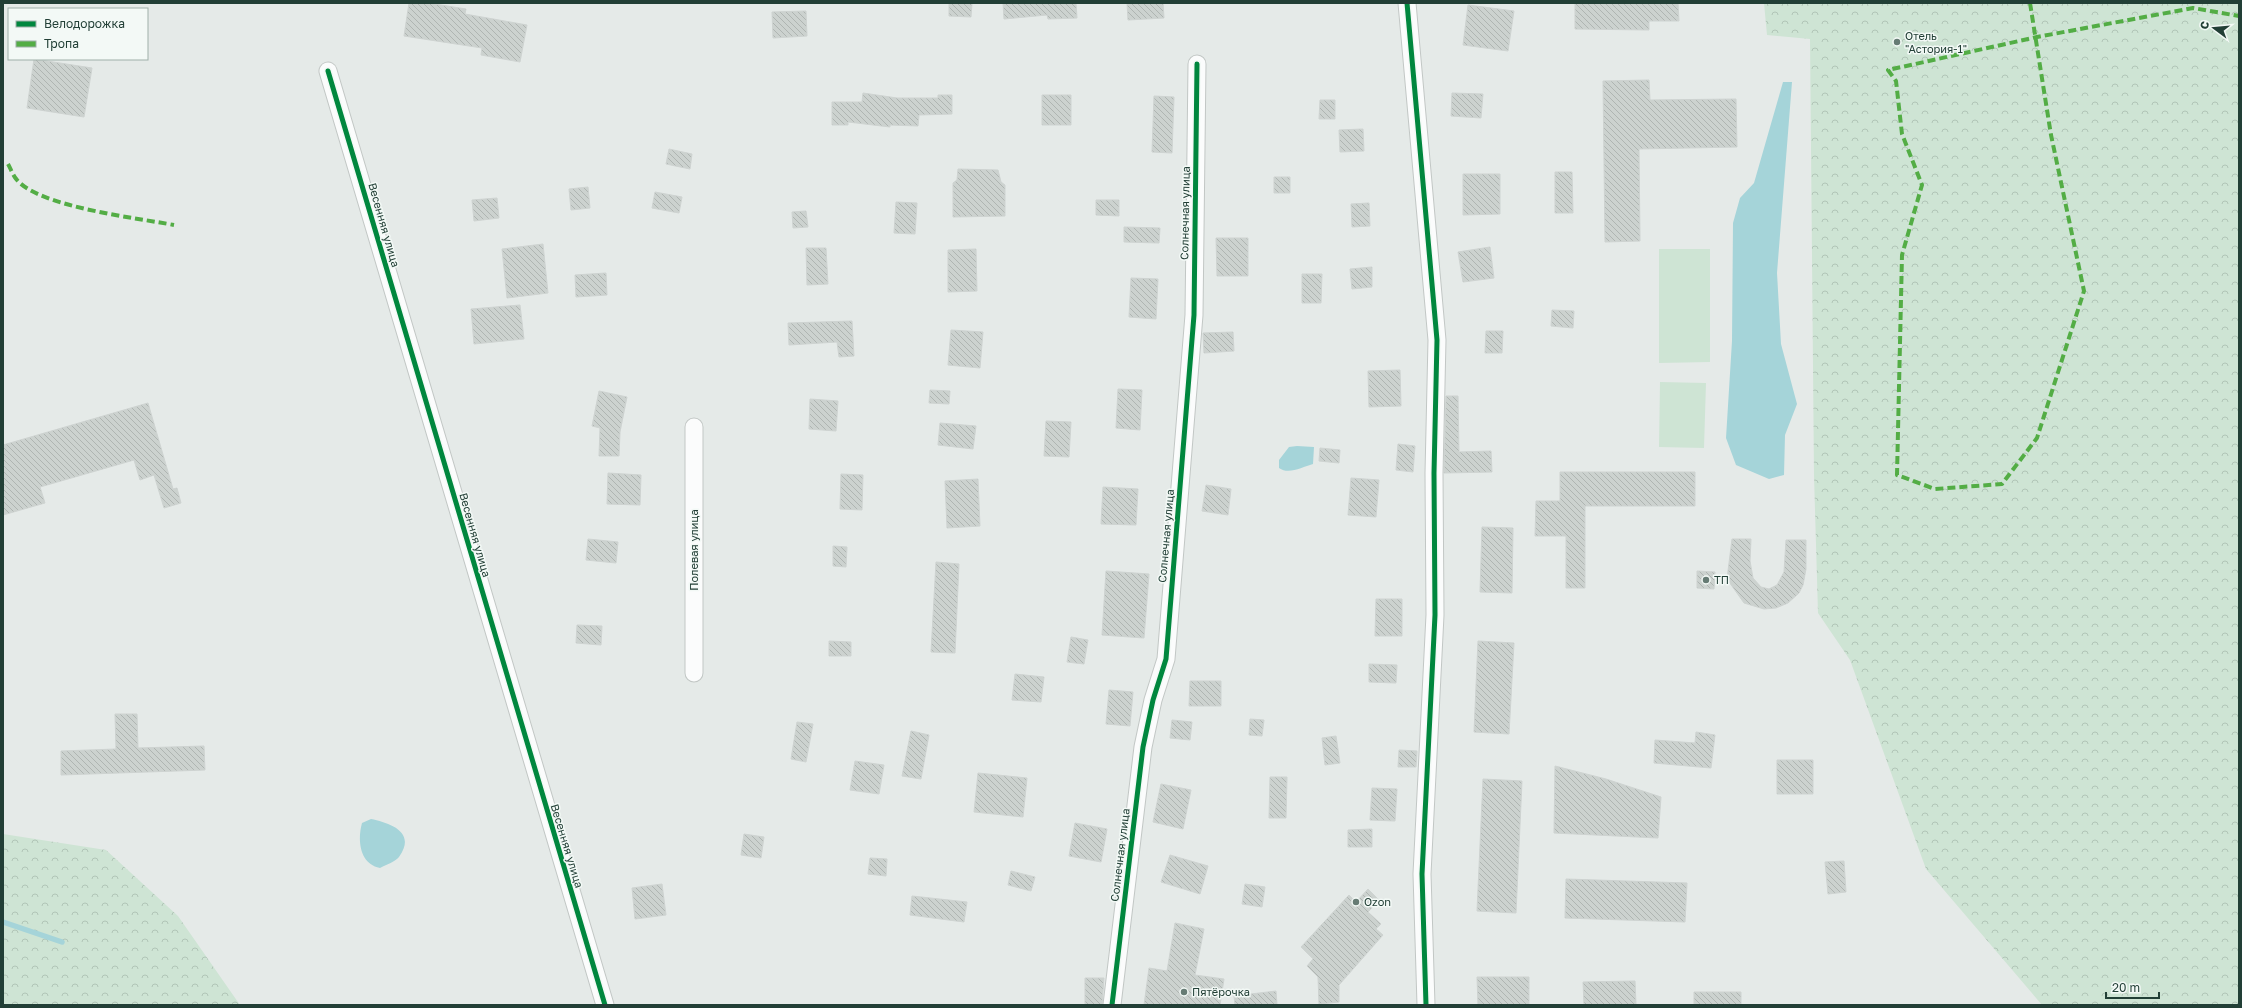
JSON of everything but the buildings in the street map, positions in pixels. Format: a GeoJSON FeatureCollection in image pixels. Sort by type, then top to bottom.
{"type":"FeatureCollection","features":[{"type":"Feature","properties":{"kind":"street"},"geometry":{"type":"LineString","coordinates":[[1407,3],[1437,340],[1434,474],[1435,615],[1422,874],[1426,1005]]}},
{"type":"Feature","properties":{"kind":"street","name":"Солнечная улица"},"geometry":{"type":"LineString","coordinates":[[1112,1005],[1143,747],[1154,700],[1166,660],[1194,315],[1197,64]]}},
{"type":"Feature","properties":{"kind":"street","name":"Весенняя улица"},"geometry":{"type":"LineString","coordinates":[[328,71],[605,1005]]}},
{"type":"Feature","properties":{"kind":"street","name":"Полевая улица"},"geometry":{"type":"LineString","coordinates":[[694,427],[694,673]]}},
{"type":"Feature","properties":{"kind":"green space"},"geometry":{"type":"Polygon","coordinates":[[[1764,3],[2239,3],[2239,1005],[2042,1005],[1926,869],[1850,660],[1818,613],[1814,476],[1810,39],[1767,35],[1764,3]]]}},
{"type":"Feature","properties":{"kind":"green space"},"geometry":{"type":"Polygon","coordinates":[[[1659,249],[1710,249],[1710,362],[1659,363],[1659,249]]]}},
{"type":"Feature","properties":{"kind":"green space"},"geometry":{"type":"Polygon","coordinates":[[[1660,382],[1706,383],[1704,448],[1659,447],[1660,382]]]}},
{"type":"Feature","properties":{"kind":"green space"},"geometry":{"type":"Polygon","coordinates":[[[3,834],[106,850],[178,916],[240,1005],[3,1005],[3,834]]]}},
{"type":"Feature","properties":{"kind":"water"},"geometry":{"type":"Polygon","coordinates":[[[1783,82],[1792,82],[1777,273],[1781,344],[1797,404],[1785,435],[1784,475],[1769,479],[1736,465],[1726,438],[1732,341],[1733,223],[1740,198],[1754,183],[1783,82]]]}},
{"type":"Feature","properties":{"kind":"water"},"geometry":{"type":"Polygon","coordinates":[[[1289,447],[1314,447],[1313,464],[1291,471],[1279,468],[1279,460],[1289,447]]]}},
{"type":"Feature","properties":{"kind":"water"},"geometry":{"type":"Polygon","coordinates":[[[371,819],[393,826],[403,835],[405,841],[404,848],[399,857],[380,868],[373,866],[368,862],[364,857],[360,844],[362,823],[371,819]]]}},
{"type":"Feature","properties":{"kind":"waterway"},"geometry":{"type":"LineString","coordinates":[[3,922],[62,942]]}},
{"type":"Feature","properties":{"kind":"marked path"},"geometry":{"type":"LineString","coordinates":[[2030,3],[2051,135],[2084,291],[2037,438],[2002,484],[1935,489],[1897,475],[1902,255],[1922,185],[1902,134],[1896,81],[1888,70],[2037,37],[2193,8],[2239,16]]}},
{"type":"Feature","properties":{"kind":"marked path"},"geometry":{"type":"LineString","coordinates":[[8,164],[17,180],[29,189],[46,197],[90,210],[174,225]]}},
{"type":"Feature","properties":{"kind":"cycle path"},"geometry":{"type":"LineString","coordinates":[[1407,3],[1437,340],[1434,473],[1435,615],[1422,874],[1426,1005]]}},
{"type":"Feature","properties":{"kind":"cycle path"},"geometry":{"type":"LineString","coordinates":[[1112,1005],[1143,747],[1153,700],[1166,659],[1194,315],[1197,64]]}},
{"type":"Feature","properties":{"kind":"cycle path"},"geometry":{"type":"LineString","coordinates":[[328,71],[605,1005]]}},
{"type":"Feature","properties":{"kind":"place","name":"Отель \"Астория-1\""},"geometry":{"type":"Point","coordinates":[1897,42]}},
{"type":"Feature","properties":{"kind":"place","name":"ТП"},"geometry":{"type":"Point","coordinates":[1706,580]}},
{"type":"Feature","properties":{"kind":"place","name":"Ozon"},"geometry":{"type":"Point","coordinates":[1356,902]}},
{"type":"Feature","properties":{"kind":"place","name":"Пятёрочка"},"geometry":{"type":"Point","coordinates":[1184,992]}}]}
